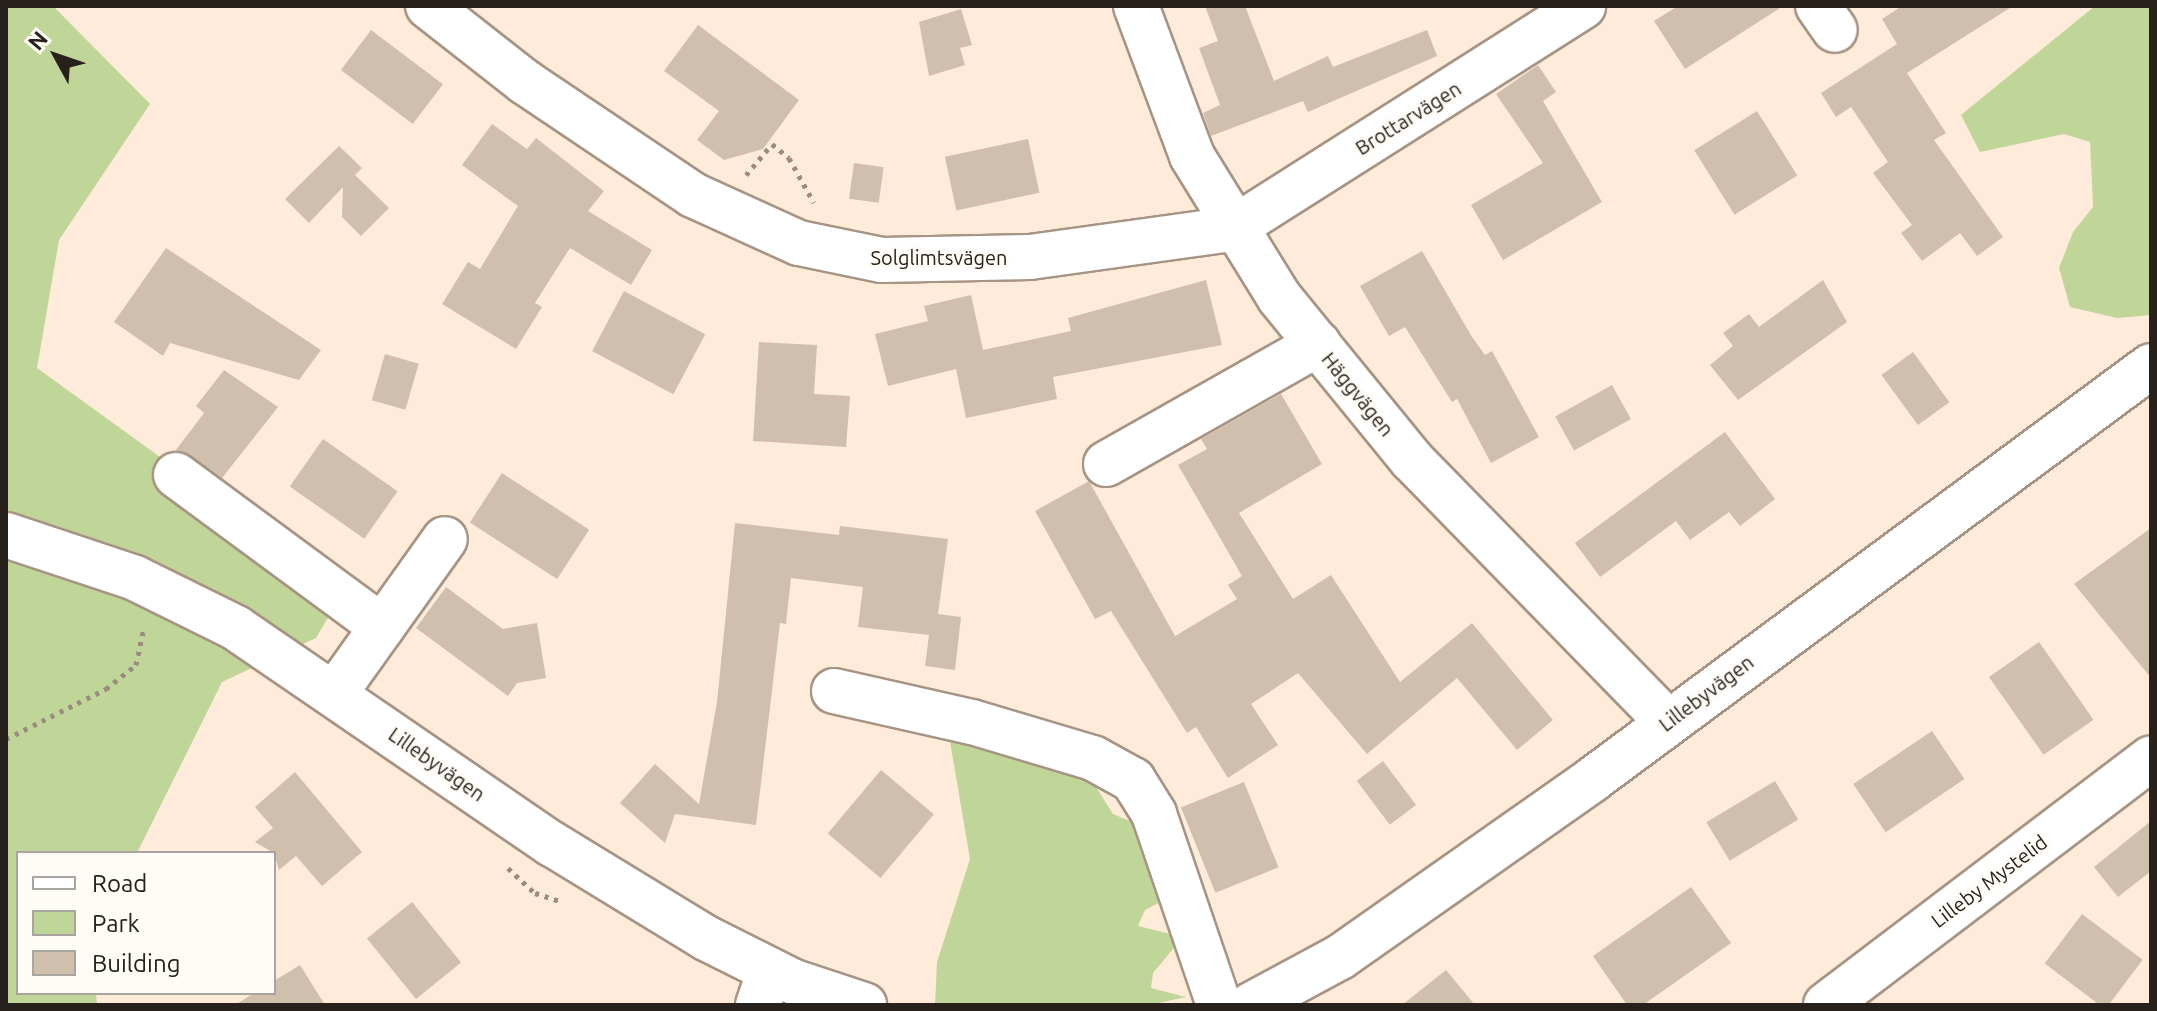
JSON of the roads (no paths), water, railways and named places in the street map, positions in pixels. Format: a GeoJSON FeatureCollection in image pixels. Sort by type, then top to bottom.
{"type":"FeatureCollection","features":[{"type":"Feature","properties":{"kind":"street","name":"Solglimtsvägen"},"geometry":{"type":"LineString","coordinates":[[428,6],[655,171],[799,243],[882,260],[1030,257],[1232,229]]}},
{"type":"Feature","properties":{"kind":"street","name":"Häggvägen"},"geometry":{"type":"LineString","coordinates":[[1136,6],[1192,156],[1232,229],[1318,344],[1412,460],[1668,722]]}},
{"type":"Feature","properties":{"kind":"street","name":"Brottarvägen"},"geometry":{"type":"LineString","coordinates":[[1232,229],[1583,6]]}},
{"type":"Feature","properties":{"kind":"street"},"geometry":{"type":"LineString","coordinates":[[1106,464],[1318,344]]}},
{"type":"Feature","properties":{"kind":"street","name":"Lillebyvägen"},"geometry":{"type":"LineString","coordinates":[[1251,1005],[1340,957],[1668,722],[2151,366]]}},
{"type":"Feature","properties":{"kind":"street"},"geometry":{"type":"LineString","coordinates":[[176,475],[382,627]]}},
{"type":"Feature","properties":{"kind":"street","name":"Lillebyvägen"},"geometry":{"type":"LineString","coordinates":[[6,535],[135,578],[236,628],[764,988],[864,1005]]}},
{"type":"Feature","properties":{"kind":"street"},"geometry":{"type":"LineString","coordinates":[[335,693],[445,539]]}},
{"type":"Feature","properties":{"kind":"street"},"geometry":{"type":"LineString","coordinates":[[834,691],[1002,731],[1093,758],[1133,780],[1154,814],[1219,1005]]}},
{"type":"Feature","properties":{"kind":"street","name":"Lilleby Mystelid"},"geometry":{"type":"LineString","coordinates":[[1826,1005],[2151,758]]}}]}
